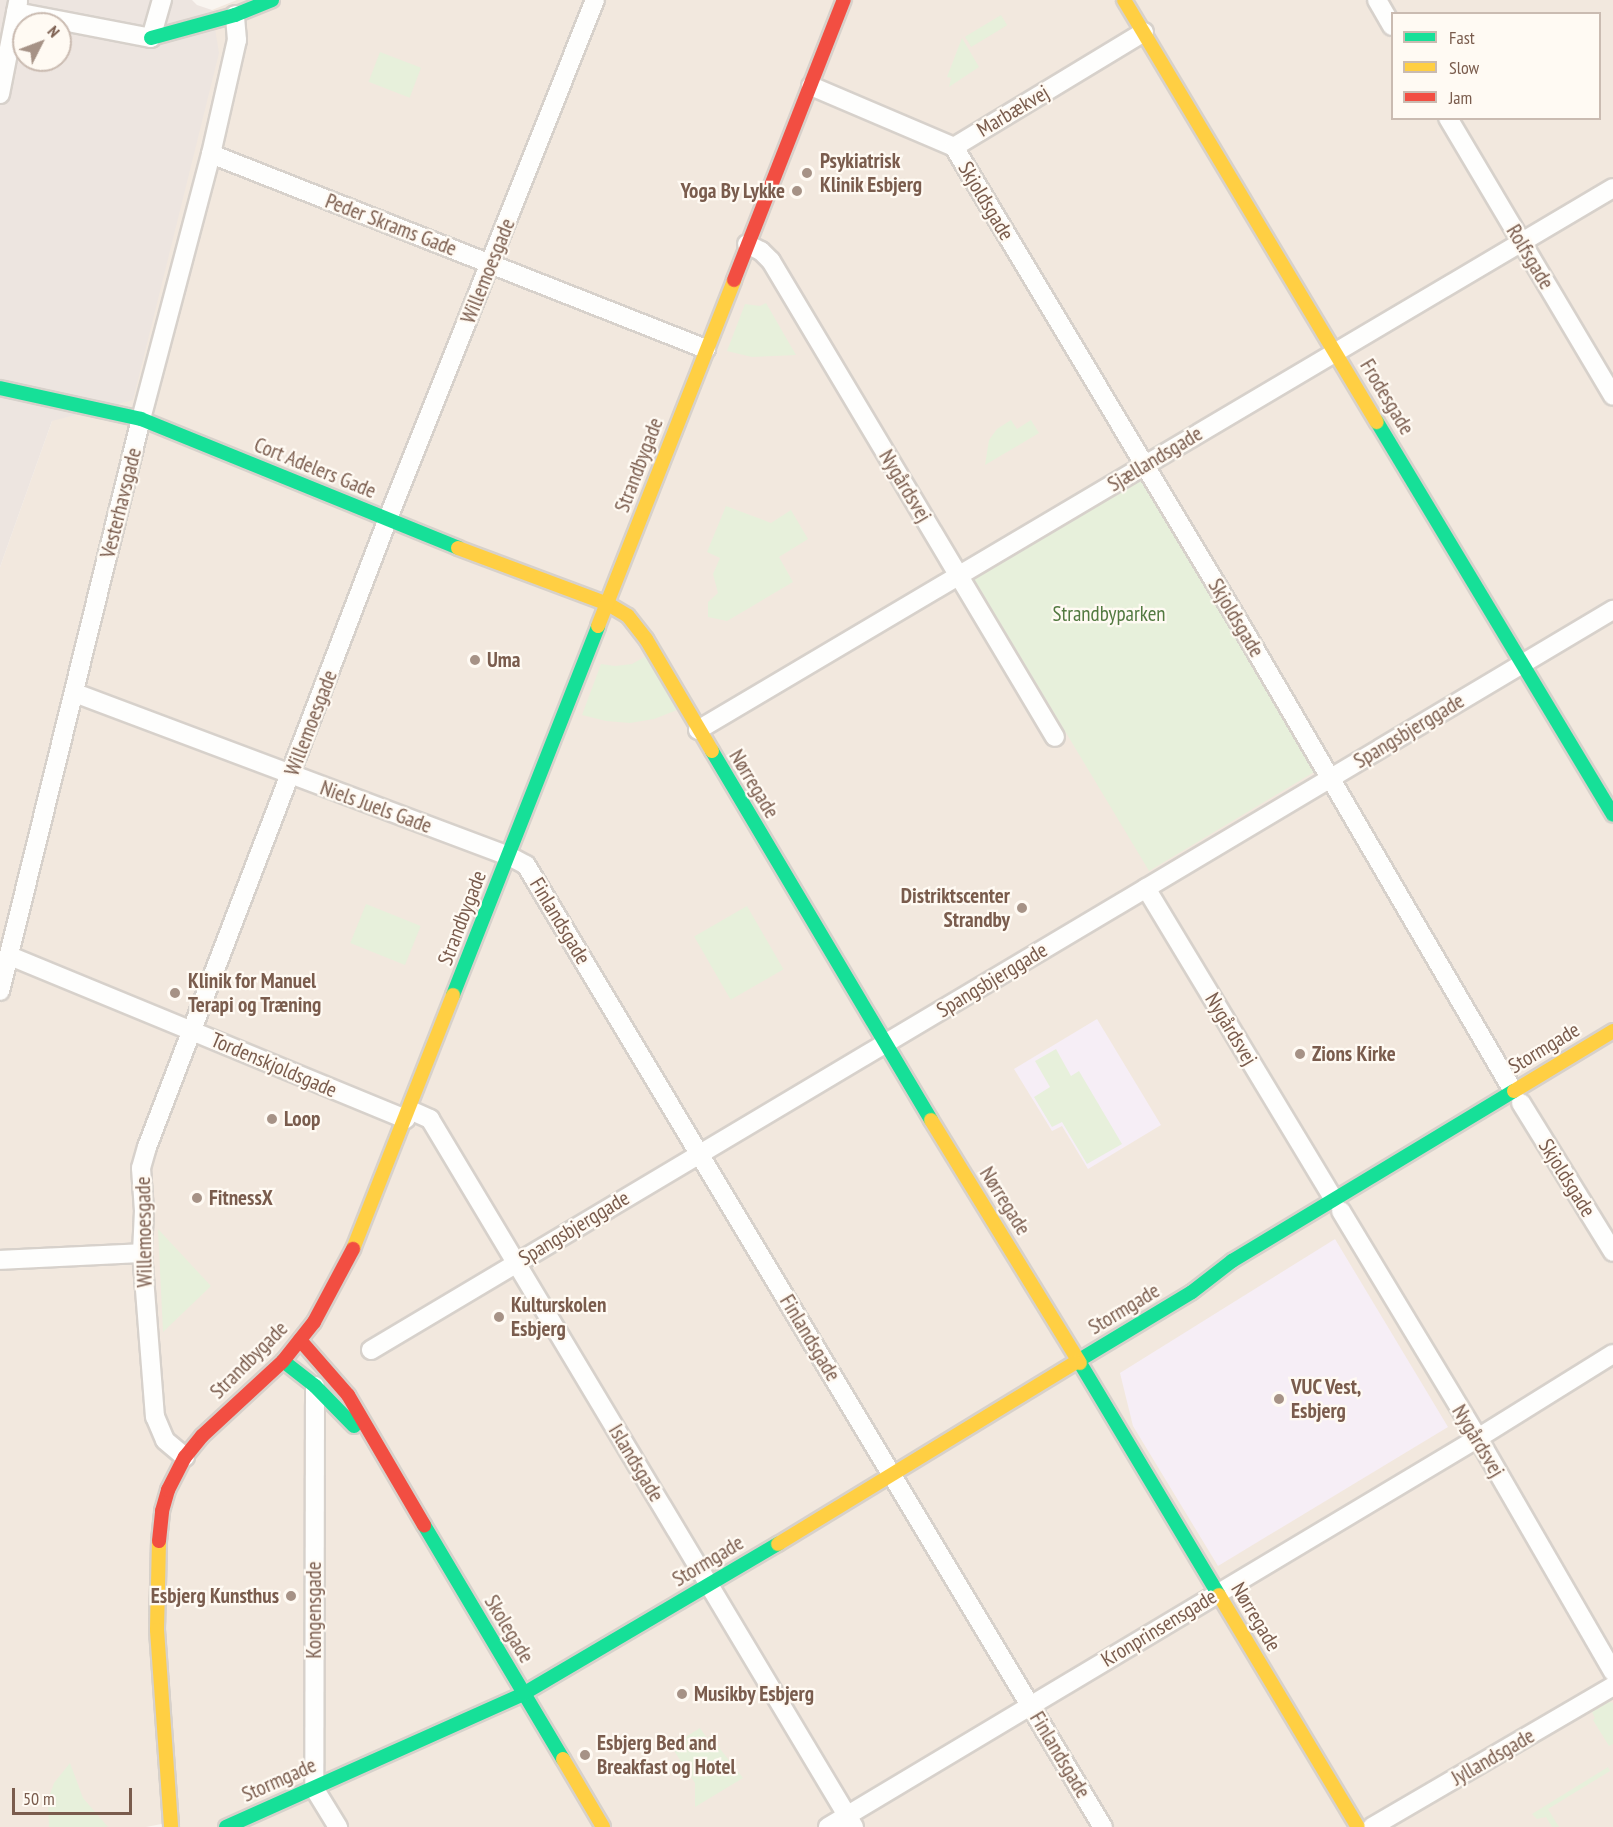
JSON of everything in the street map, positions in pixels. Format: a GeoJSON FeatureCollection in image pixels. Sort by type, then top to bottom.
{"type":"FeatureCollection","features":[{"type":"Feature","properties":{"kind":"street"},"geometry":{"type":"LineString","coordinates":[[151,38],[162,0]]}},
{"type":"Feature","properties":{"kind":"street"},"geometry":{"type":"LineString","coordinates":[[0,94],[17,6],[151,38],[235,15],[272,0]]}},
{"type":"Feature","properties":{"kind":"street","name":"Willemoesgade"},"geometry":{"type":"LineString","coordinates":[[185,1457],[165,1440],[155,1417],[142,1253],[141,1168],[147,1147],[387,521],[596,0]]}},
{"type":"Feature","properties":{"kind":"street","name":"Strandbygade"},"geometry":{"type":"LineString","coordinates":[[171,1827],[159,1676],[158,1553],[162,1511],[168,1490],[185,1457],[202,1436],[283,1361],[314,1322],[353,1250],[844,0]]}},
{"type":"Feature","properties":{"kind":"street","name":"Frodesgade"},"geometry":{"type":"LineString","coordinates":[[1124,0],[1613,815]]}},
{"type":"Feature","properties":{"kind":"street"},"geometry":{"type":"LineString","coordinates":[[1377,0],[1391,24]]}},
{"type":"Feature","properties":{"kind":"street","name":"Vesterhavsgade"},"geometry":{"type":"LineString","coordinates":[[0,991],[141,419],[211,154],[237,40],[235,15]]}},
{"type":"Feature","properties":{"kind":"street","name":"Marbækvej"},"geometry":{"type":"LineString","coordinates":[[811,86],[954,147],[1144,32]]}},
{"type":"Feature","properties":{"kind":"street","name":"Rolfsgade"},"geometry":{"type":"LineString","coordinates":[[1449,120],[1613,396]]}},
{"type":"Feature","properties":{"kind":"street","name":"Skjoldsgade"},"geometry":{"type":"LineString","coordinates":[[954,147],[1331,778],[1517,1097],[1613,1252]]}},
{"type":"Feature","properties":{"kind":"street","name":"Peder Skrams Gade"},"geometry":{"type":"LineString","coordinates":[[211,154],[706,349]]}},
{"type":"Feature","properties":{"kind":"street","name":"Sjællandsgade"},"geometry":{"type":"LineString","coordinates":[[698,730],[1613,188]]}},
{"type":"Feature","properties":{"kind":"street","name":"Nygårdsvej"},"geometry":{"type":"LineString","coordinates":[[747,244],[761,251],[771,261],[1054,737]]}},
{"type":"Feature","properties":{"kind":"street","name":"Cort Adelers Gade"},"geometry":{"type":"LineString","coordinates":[[0,388],[141,419],[387,521],[608,604]]}},
{"type":"Feature","properties":{"kind":"street","name":"Nørregade"},"geometry":{"type":"LineString","coordinates":[[608,604],[628,616],[646,639],[884,1044],[1079,1361],[1358,1827]]}},
{"type":"Feature","properties":{"kind":"street","name":"Spangsbjerggade"},"geometry":{"type":"LineString","coordinates":[[370,1350],[1613,610]]}},
{"type":"Feature","properties":{"kind":"street","name":"Niels Juels Gade"},"geometry":{"type":"LineString","coordinates":[[75,693],[509,856]]}},
{"type":"Feature","properties":{"kind":"street","name":"Finlandsgade"},"geometry":{"type":"LineString","coordinates":[[509,856],[526,865],[534,876],[1103,1827]]}},
{"type":"Feature","properties":{"kind":"street","name":"Nygårdsvej"},"geometry":{"type":"LineString","coordinates":[[1146,888],[1478,1438],[1613,1672]]}},
{"type":"Feature","properties":{"kind":"street","name":"Tordenskjoldsgade"},"geometry":{"type":"LineString","coordinates":[[9,956],[193,1029],[221,1044],[408,1114]]}},
{"type":"Feature","properties":{"kind":"street","name":"Stormgade"},"geometry":{"type":"LineString","coordinates":[[226,1827],[523,1694],[710,1585],[1192,1292],[1232,1261],[1337,1206],[1517,1097],[1613,1031]]}},
{"type":"Feature","properties":{"kind":"street","name":"Stormgade"},"geometry":{"type":"LineString","coordinates":[[1517,1097],[1552,1085]]}},
{"type":"Feature","properties":{"kind":"street","name":"Islandsgade"},"geometry":{"type":"LineString","coordinates":[[408,1114],[430,1119],[850,1821]]}},
{"type":"Feature","properties":{"kind":"street"},"geometry":{"type":"LineString","coordinates":[[0,1260],[142,1253]]}},
{"type":"Feature","properties":{"kind":"street","name":"Skolegade"},"geometry":{"type":"LineString","coordinates":[[300,1340],[348,1395],[380,1453],[603,1827]]}},
{"type":"Feature","properties":{"kind":"street","name":"Kronprinsensgade"},"geometry":{"type":"LineString","coordinates":[[828,1827],[850,1821],[1030,1706],[1478,1438],[1613,1354]]}},
{"type":"Feature","properties":{"kind":"street","name":"Skolegade"},"geometry":{"type":"LineString","coordinates":[[283,1361],[315,1386],[380,1453]]}},
{"type":"Feature","properties":{"kind":"street","name":"Kongensgade"},"geometry":{"type":"LineString","coordinates":[[314,1788],[315,1386]]}},
{"type":"Feature","properties":{"kind":"street","name":"Jyllandsgade"},"geometry":{"type":"LineString","coordinates":[[1372,1827],[1613,1686]]}},
{"type":"Feature","properties":{"kind":"street"},"geometry":{"type":"LineString","coordinates":[[314,1788],[338,1827]]}},
{"type":"Feature","properties":{"kind":"shaded area"},"geometry":{"type":"Polygon","coordinates":[[[0,0],[192,0],[197,5],[212,10],[219,53],[133,400],[52,421],[0,567],[0,0]]]}},
{"type":"Feature","properties":{"kind":"shaded area"},"geometry":{"type":"Polygon","coordinates":[[[237,0],[1613,0],[1613,1827],[178,1827],[177,1821],[146,1827],[0,1827],[0,567],[52,421],[212,10],[237,0]]]}},
{"type":"Feature","properties":{"kind":"shaded area"},"geometry":{"type":"Polygon","coordinates":[[[1097,1019],[1161,1125],[1088,1169],[1062,1126],[1052,1131],[1014,1069],[1097,1019]]]}},
{"type":"Feature","properties":{"kind":"shaded area","name":"VUC Vest, Esbjerg"},"geometry":{"type":"Polygon","coordinates":[[[1335,1239],[1448,1427],[1218,1566],[1133,1426],[1120,1373],[1335,1239]]]}},
{"type":"Feature","properties":{"kind":"green space"},"geometry":{"type":"Polygon","coordinates":[[[1001,15],[1007,25],[971,47],[965,37],[1001,15]]]}},
{"type":"Feature","properties":{"kind":"green space"},"geometry":{"type":"Polygon","coordinates":[[[962,38],[979,67],[949,87],[951,78],[947,77],[962,38]]]}},
{"type":"Feature","properties":{"kind":"green space"},"geometry":{"type":"Polygon","coordinates":[[[380,52],[421,68],[410,98],[369,82],[380,52]]]}},
{"type":"Feature","properties":{"kind":"green space"},"geometry":{"type":"Polygon","coordinates":[[[766,303],[796,355],[752,357],[727,351],[745,304],[760,306],[766,303]]]}},
{"type":"Feature","properties":{"kind":"green space"},"geometry":{"type":"Polygon","coordinates":[[[1011,420],[1017,429],[1031,420],[1039,433],[985,465],[989,440],[997,429],[1011,420]]]}},
{"type":"Feature","properties":{"kind":"green space","name":"Strandbyparken"},"geometry":{"type":"Polygon","coordinates":[[[1141,477],[1317,770],[1149,871],[973,578],[1141,477]]]}},
{"type":"Feature","properties":{"kind":"green space"},"geometry":{"type":"Polygon","coordinates":[[[726,506],[771,523],[791,510],[808,539],[779,557],[793,582],[727,621],[708,617],[708,602],[718,593],[713,574],[720,558],[707,552],[726,506]]]}},
{"type":"Feature","properties":{"kind":"green space"},"geometry":{"type":"Polygon","coordinates":[[[648,655],[677,710],[654,719],[630,723],[606,721],[582,715],[601,664],[615,666],[632,664],[648,655]]]}},
{"type":"Feature","properties":{"kind":"green space"},"geometry":{"type":"Polygon","coordinates":[[[366,904],[421,926],[405,965],[350,943],[366,904]]]}},
{"type":"Feature","properties":{"kind":"green space"},"geometry":{"type":"Polygon","coordinates":[[[747,906],[784,969],[731,1000],[694,936],[747,906]]]}},
{"type":"Feature","properties":{"kind":"green space"},"geometry":{"type":"Polygon","coordinates":[[[1056,1049],[1071,1076],[1079,1071],[1122,1144],[1087,1164],[1062,1122],[1052,1127],[1034,1097],[1050,1087],[1035,1061],[1056,1049]]]}},
{"type":"Feature","properties":{"kind":"green space"},"geometry":{"type":"Polygon","coordinates":[[[158,1229],[211,1286],[163,1332],[158,1229]]]}},
{"type":"Feature","properties":{"kind":"green space"},"geometry":{"type":"Polygon","coordinates":[[[1609,1702],[1613,1703],[1613,1744],[1609,1746],[1593,1720],[1595,1718],[1592,1712],[1609,1702]]]}},
{"type":"Feature","properties":{"kind":"green space"},"geometry":{"type":"Polygon","coordinates":[[[700,1728],[707,1738],[710,1736],[743,1778],[695,1807],[695,1783],[671,1746],[700,1728]]]}},
{"type":"Feature","properties":{"kind":"green space"},"geometry":{"type":"Polygon","coordinates":[[[70,1763],[83,1798],[108,1827],[49,1827],[48,1800],[54,1783],[70,1763]]]}},
{"type":"Feature","properties":{"kind":"green space"},"geometry":{"type":"Polygon","coordinates":[[[1608,1767],[1610,1771],[1548,1809],[1559,1827],[1552,1827],[1546,1817],[1537,1819],[1532,1814],[1608,1767]]]}},
{"type":"Feature","properties":{"kind":"traffic: fast"},"geometry":{"type":"LineString","coordinates":[[151,38],[235,15],[272,0]]}},
{"type":"Feature","properties":{"kind":"traffic: fast"},"geometry":{"type":"LineString","coordinates":[[0,388],[141,419],[458,548]]}},
{"type":"Feature","properties":{"kind":"traffic: fast"},"geometry":{"type":"LineString","coordinates":[[1377,422],[1613,815]]}},
{"type":"Feature","properties":{"kind":"traffic: fast"},"geometry":{"type":"LineString","coordinates":[[453,995],[598,626]]}},
{"type":"Feature","properties":{"kind":"traffic: fast"},"geometry":{"type":"LineString","coordinates":[[712,751],[931,1120]]}},
{"type":"Feature","properties":{"kind":"traffic: fast"},"geometry":{"type":"LineString","coordinates":[[1076,1362],[1192,1292],[1232,1261],[1514,1091]]}},
{"type":"Feature","properties":{"kind":"traffic: fast"},"geometry":{"type":"LineString","coordinates":[[283,1361],[315,1386],[354,1426]]}},
{"type":"Feature","properties":{"kind":"traffic: fast"},"geometry":{"type":"LineString","coordinates":[[1080,1363],[1219,1595]]}},
{"type":"Feature","properties":{"kind":"traffic: fast"},"geometry":{"type":"LineString","coordinates":[[424,1525],[563,1759]]}},
{"type":"Feature","properties":{"kind":"traffic: fast"},"geometry":{"type":"LineString","coordinates":[[226,1827],[523,1694],[778,1544]]}},
{"type":"Feature","properties":{"kind":"traffic: slow"},"geometry":{"type":"LineString","coordinates":[[1124,0],[1377,422]]}},
{"type":"Feature","properties":{"kind":"traffic: slow"},"geometry":{"type":"LineString","coordinates":[[598,626],[734,280]]}},
{"type":"Feature","properties":{"kind":"traffic: slow"},"geometry":{"type":"LineString","coordinates":[[458,548],[608,604],[628,616],[646,639],[712,751]]}},
{"type":"Feature","properties":{"kind":"traffic: slow"},"geometry":{"type":"LineString","coordinates":[[353,1249],[453,995]]}},
{"type":"Feature","properties":{"kind":"traffic: slow"},"geometry":{"type":"LineString","coordinates":[[1514,1091],[1613,1031]]}},
{"type":"Feature","properties":{"kind":"traffic: slow"},"geometry":{"type":"LineString","coordinates":[[931,1120],[1080,1363]]}},
{"type":"Feature","properties":{"kind":"traffic: slow"},"geometry":{"type":"LineString","coordinates":[[778,1544],[1076,1362]]}},
{"type":"Feature","properties":{"kind":"traffic: slow"},"geometry":{"type":"LineString","coordinates":[[159,1541],[157,1630],[171,1827]]}},
{"type":"Feature","properties":{"kind":"traffic: slow"},"geometry":{"type":"LineString","coordinates":[[1219,1595],[1358,1827]]}},
{"type":"Feature","properties":{"kind":"traffic: slow"},"geometry":{"type":"LineString","coordinates":[[563,1759],[603,1827]]}},
{"type":"Feature","properties":{"kind":"traffic: jam"},"geometry":{"type":"LineString","coordinates":[[734,280],[844,0]]}},
{"type":"Feature","properties":{"kind":"traffic: jam"},"geometry":{"type":"LineString","coordinates":[[159,1541],[162,1511],[168,1490],[185,1457],[202,1436],[283,1361],[314,1322],[353,1249]]}},
{"type":"Feature","properties":{"kind":"traffic: jam"},"geometry":{"type":"LineString","coordinates":[[300,1340],[348,1395],[424,1525]]}},
{"type":"Feature","properties":{"kind":"place","name":"Psykiatrisk Klinik Esbjerg"},"geometry":{"type":"Point","coordinates":[807,173]}},
{"type":"Feature","properties":{"kind":"place","name":"Yoga By Lykke"},"geometry":{"type":"Point","coordinates":[797,191]}},
{"type":"Feature","properties":{"kind":"place","name":"Uma"},"geometry":{"type":"Point","coordinates":[475,660]}},
{"type":"Feature","properties":{"kind":"place","name":"Distriktscenter Strandby"},"geometry":{"type":"Point","coordinates":[1022,908]}},
{"type":"Feature","properties":{"kind":"place","name":"Klinik for Manuel Terapi og Træning"},"geometry":{"type":"Point","coordinates":[175,993]}},
{"type":"Feature","properties":{"kind":"place","name":"Zions Kirke"},"geometry":{"type":"Point","coordinates":[1300,1054]}},
{"type":"Feature","properties":{"kind":"place","name":"Loop"},"geometry":{"type":"Point","coordinates":[272,1119]}},
{"type":"Feature","properties":{"kind":"place","name":"FitnessX"},"geometry":{"type":"Point","coordinates":[197,1198]}},
{"type":"Feature","properties":{"kind":"place","name":"Kulturskolen Esbjerg"},"geometry":{"type":"Point","coordinates":[499,1317]}},
{"type":"Feature","properties":{"kind":"place","name":"VUC Vest, Esbjerg"},"geometry":{"type":"Point","coordinates":[1279,1399]}},
{"type":"Feature","properties":{"kind":"place","name":"Esbjerg Kunsthus"},"geometry":{"type":"Point","coordinates":[291,1596]}},
{"type":"Feature","properties":{"kind":"place","name":"Musikby Esbjerg"},"geometry":{"type":"Point","coordinates":[682,1694]}},
{"type":"Feature","properties":{"kind":"place","name":"Esbjerg Bed and Breakfast og Hotel"},"geometry":{"type":"Point","coordinates":[585,1755]}}]}
